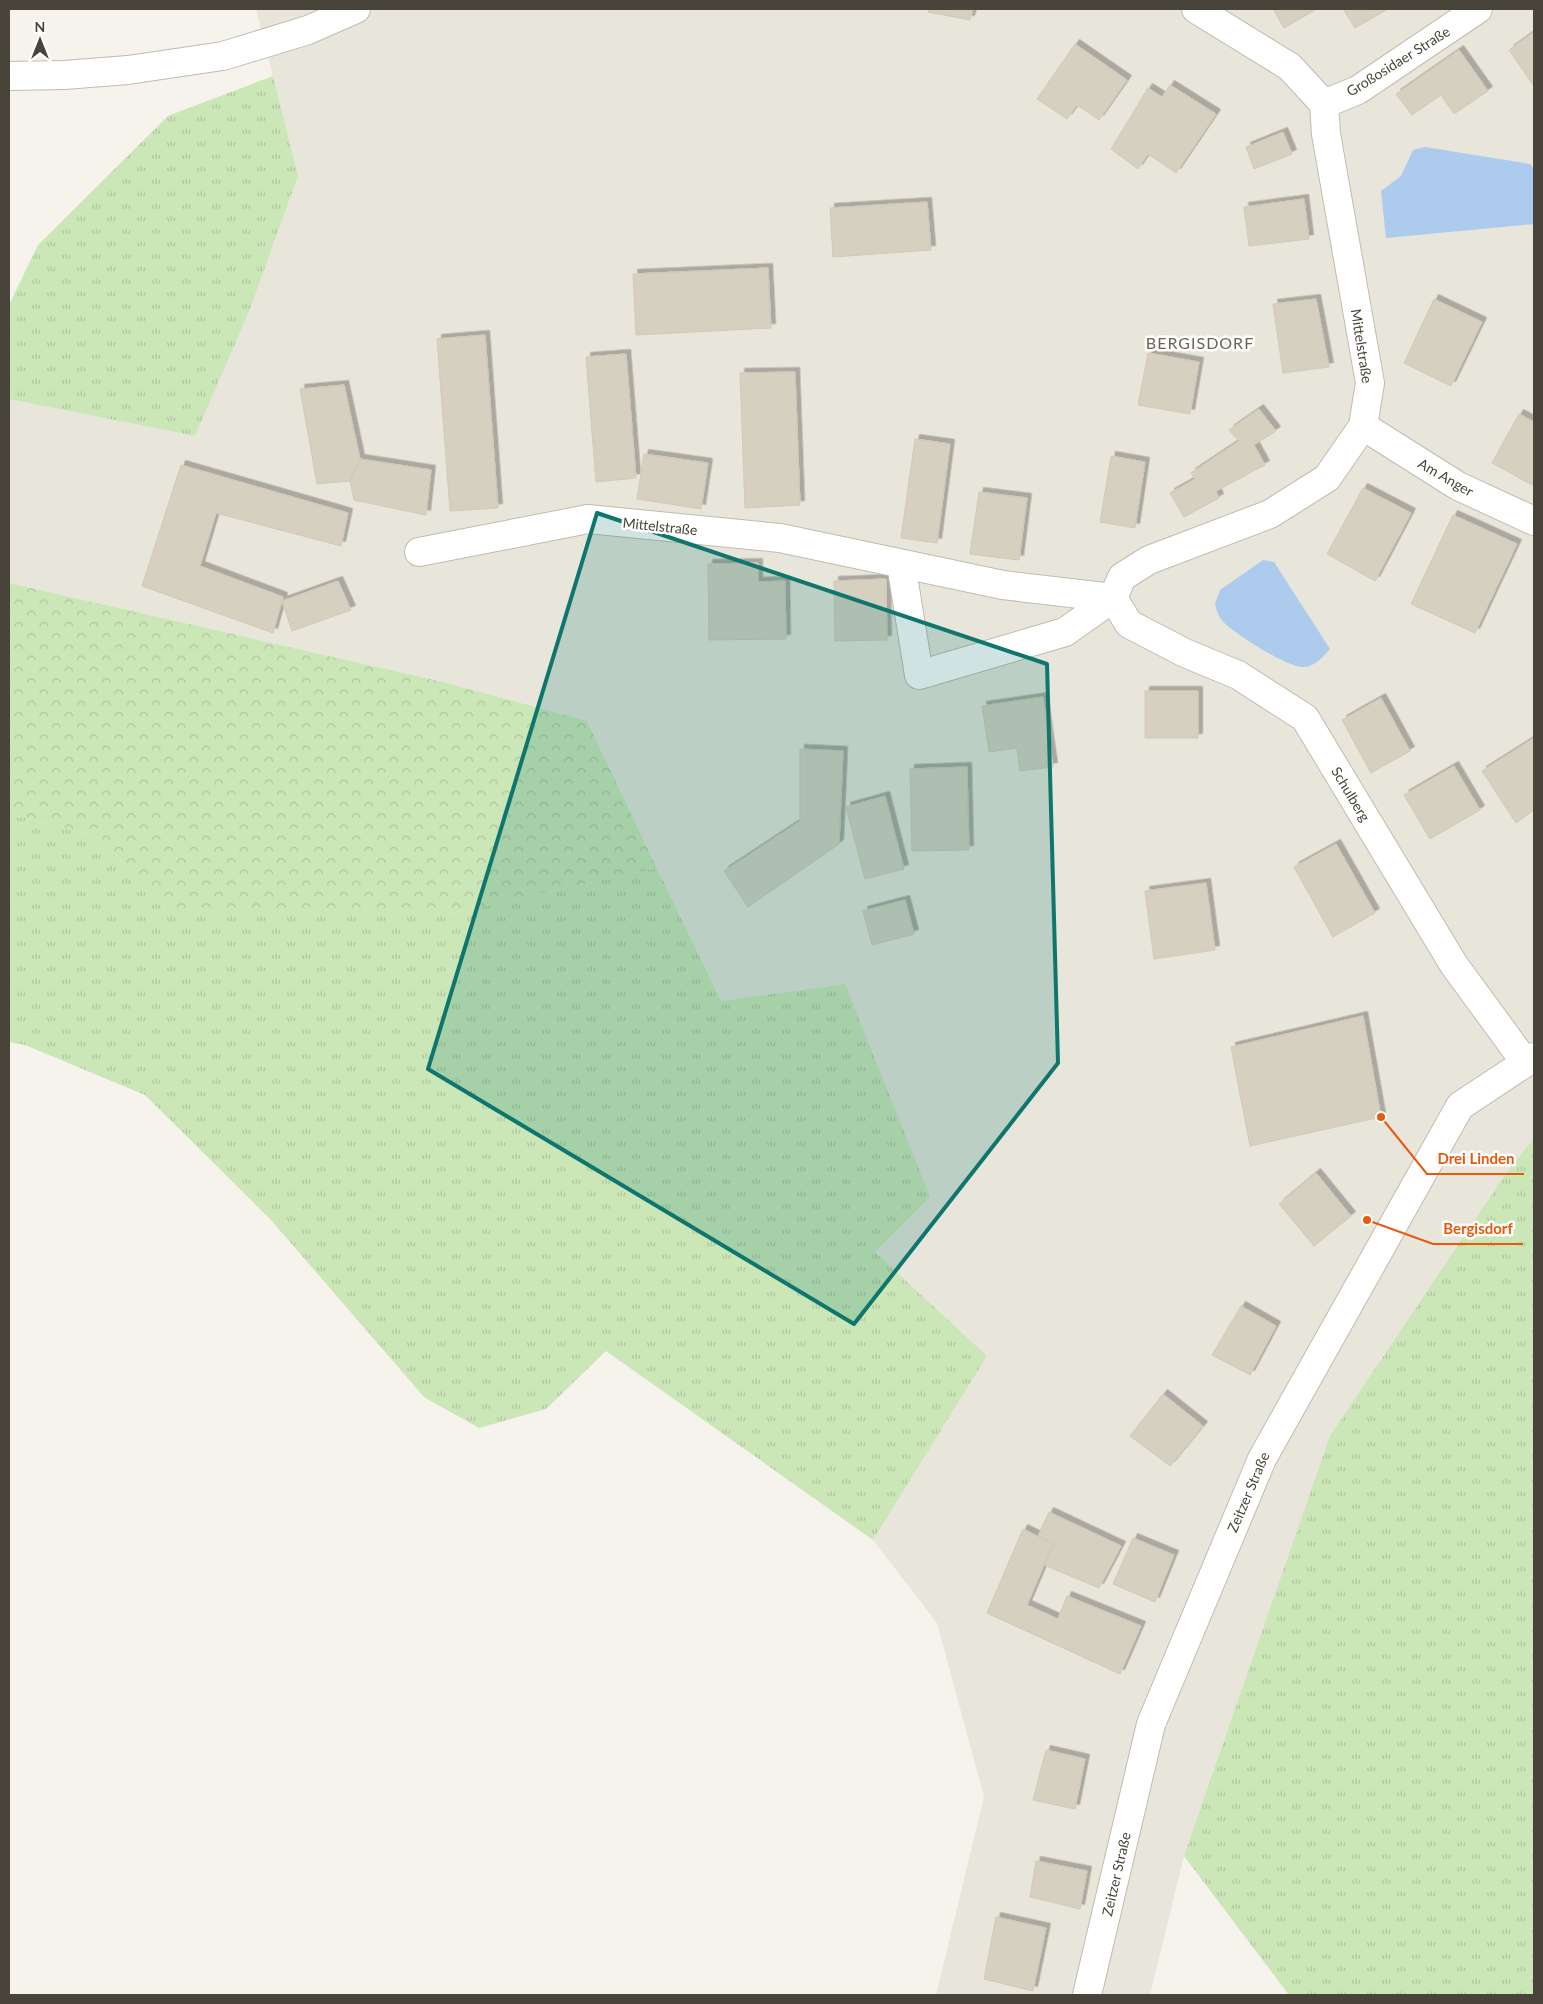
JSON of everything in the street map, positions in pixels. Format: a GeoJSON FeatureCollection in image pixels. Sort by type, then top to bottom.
{"type":"FeatureCollection","features":[{"type":"Feature","properties":{"kind":"street"},"geometry":{"type":"LineString","coordinates":[[9,76],[64,75],[128,70],[223,56],[308,30],[356,9]]}},
{"type":"Feature","properties":{"kind":"street"},"geometry":{"type":"LineString","coordinates":[[1196,9],[1290,67],[1324,104]]}},
{"type":"Feature","properties":{"kind":"street","name":"Großosidaer Straße"},"geometry":{"type":"LineString","coordinates":[[1324,104],[1358,90],[1478,9]]}},
{"type":"Feature","properties":{"kind":"street","name":"Mittelstraße"},"geometry":{"type":"LineString","coordinates":[[901,564],[919,675],[1065,632],[1113,598],[1122,577],[1149,560],[1270,514],[1327,478],[1363,426],[1370,383],[1326,134],[1324,104]]}},
{"type":"Feature","properties":{"kind":"street","name":"Am Anger"},"geometry":{"type":"LineString","coordinates":[[1363,426],[1458,486],[1534,521]]}},
{"type":"Feature","properties":{"kind":"street","name":"Mittelstraße"},"geometry":{"type":"LineString","coordinates":[[419,552],[588,518],[780,538],[1003,585],[1113,598]]}},
{"type":"Feature","properties":{"kind":"street","name":"Schulberg"},"geometry":{"type":"LineString","coordinates":[[1113,598],[1129,624],[1185,653],[1238,675],[1305,718],[1454,965],[1529,1059]]}},
{"type":"Feature","properties":{"kind":"street","name":"Zeitzer Straße"},"geometry":{"type":"LineString","coordinates":[[1086,1995],[1151,1724],[1262,1458],[1460,1106],[1529,1059]]}},
{"type":"Feature","properties":{"kind":"highlighted area"},"geometry":{"type":"Polygon","coordinates":[[[597,513],[1047,664],[1058,1063],[854,1324],[428,1069],[597,513]]]}},
{"type":"Feature","properties":{"kind":"shaded area"},"geometry":{"type":"Polygon","coordinates":[[[256,9],[1534,9],[1534,1138],[1505,1175],[1184,1856],[1150,1995],[936,1995],[984,1797],[937,1623],[873,1540],[987,1356],[875,1252],[845,984],[721,1001],[587,721],[443,682],[9,583],[9,399],[195,436],[249,312],[298,176],[256,9]]]}},
{"type":"Feature","properties":{"kind":"green space"},"geometry":{"type":"Polygon","coordinates":[[[273,76],[298,176],[249,312],[195,436],[9,399],[9,305],[38,245],[168,116],[273,76]]]}},
{"type":"Feature","properties":{"kind":"green space"},"geometry":{"type":"Polygon","coordinates":[[[9,583],[443,682],[587,721],[657,868],[448,914],[169,914],[100,837],[9,814],[9,583]]]}},
{"type":"Feature","properties":{"kind":"green space"},"geometry":{"type":"Polygon","coordinates":[[[9,814],[100,837],[169,914],[448,914],[657,868],[721,1001],[845,984],[930,1197],[875,1252],[987,1356],[873,1540],[606,1351],[546,1409],[479,1428],[424,1397],[271,1220],[145,1095],[25,1045],[9,1042],[9,814]]]}},
{"type":"Feature","properties":{"kind":"green space"},"geometry":{"type":"Polygon","coordinates":[[[1534,1138],[1534,1995],[1289,1995],[1184,1856],[1330,1436],[1505,1175],[1534,1138]]]}},
{"type":"Feature","properties":{"kind":"water"},"geometry":{"type":"Polygon","coordinates":[[[1425,147],[1530,164],[1534,169],[1534,224],[1386,238],[1381,191],[1401,176],[1413,150],[1425,147]]]}},
{"type":"Feature","properties":{"kind":"water"},"geometry":{"type":"Polygon","coordinates":[[[1263,560],[1274,562],[1330,649],[1321,659],[1310,666],[1301,667],[1283,661],[1235,631],[1219,616],[1215,604],[1220,590],[1263,560]]]}},
{"type":"Feature","properties":{"kind":"building"},"geometry":{"type":"Polygon","coordinates":[[[929,9],[973,9],[970,20],[928,12],[929,9]]]}},
{"type":"Feature","properties":{"kind":"building"},"geometry":{"type":"Polygon","coordinates":[[[1273,9],[1317,9],[1284,28],[1273,9]]]}},
{"type":"Feature","properties":{"kind":"building"},"geometry":{"type":"Polygon","coordinates":[[[1343,9],[1388,9],[1355,28],[1343,9]]]}},
{"type":"Feature","properties":{"kind":"building"},"geometry":{"type":"Polygon","coordinates":[[[1534,32],[1534,86],[1509,50],[1534,32]]]}},
{"type":"Feature","properties":{"kind":"building"},"geometry":{"type":"Polygon","coordinates":[[[1075,44],[1127,80],[1099,120],[1077,105],[1067,119],[1037,99],[1075,44]]]}},
{"type":"Feature","properties":{"kind":"building"},"geometry":{"type":"Polygon","coordinates":[[[1459,50],[1488,91],[1454,114],[1441,95],[1412,115],[1396,94],[1459,50]]]}},
{"type":"Feature","properties":{"kind":"building"},"geometry":{"type":"Polygon","coordinates":[[[1170,85],[1216,114],[1176,173],[1148,154],[1138,169],[1111,149],[1148,88],[1162,97],[1170,85]]]}},
{"type":"Feature","properties":{"kind":"building"},"geometry":{"type":"Polygon","coordinates":[[[1283,132],[1292,154],[1254,169],[1246,147],[1283,132]]]}},
{"type":"Feature","properties":{"kind":"building"},"geometry":{"type":"Polygon","coordinates":[[[1304,199],[1309,239],[1249,246],[1244,207],[1304,199]]]}},
{"type":"Feature","properties":{"kind":"building"},"geometry":{"type":"Polygon","coordinates":[[[927,202],[931,250],[833,257],[830,208],[927,202]]]}},
{"type":"Feature","properties":{"kind":"building"},"geometry":{"type":"Polygon","coordinates":[[[768,268],[771,328],[636,335],[633,274],[768,268]]]}},
{"type":"Feature","properties":{"kind":"building"},"geometry":{"type":"Polygon","coordinates":[[[1316,299],[1329,367],[1283,373],[1273,304],[1316,299]]]}},
{"type":"Feature","properties":{"kind":"building"},"geometry":{"type":"Polygon","coordinates":[[[1434,299],[1482,322],[1451,386],[1404,363],[1434,299]]]}},
{"type":"Feature","properties":{"kind":"building"},"geometry":{"type":"Polygon","coordinates":[[[485,335],[498,508],[450,511],[437,339],[485,335]]]}},
{"type":"Feature","properties":{"kind":"building"},"geometry":{"type":"Polygon","coordinates":[[[1148,353],[1199,362],[1190,414],[1138,405],[1148,353]]]}},
{"type":"Feature","properties":{"kind":"building"},"geometry":{"type":"Polygon","coordinates":[[[626,354],[636,478],[596,482],[586,357],[626,354]]]}},
{"type":"Feature","properties":{"kind":"building"},"geometry":{"type":"Polygon","coordinates":[[[795,372],[800,505],[745,508],[740,373],[795,372]]]}},
{"type":"Feature","properties":{"kind":"building"},"geometry":{"type":"Polygon","coordinates":[[[344,385],[360,459],[350,481],[317,484],[300,389],[344,385]]]}},
{"type":"Feature","properties":{"kind":"building"},"geometry":{"type":"Polygon","coordinates":[[[1259,409],[1276,431],[1254,445],[1265,465],[1216,491],[1219,498],[1184,517],[1170,493],[1195,479],[1191,473],[1239,441],[1229,430],[1259,409]]]}},
{"type":"Feature","properties":{"kind":"building"},"geometry":{"type":"Polygon","coordinates":[[[1519,414],[1534,422],[1534,486],[1492,463],[1519,414]]]}},
{"type":"Feature","properties":{"kind":"building"},"geometry":{"type":"Polygon","coordinates":[[[915,439],[950,444],[937,543],[901,538],[915,439]]]}},
{"type":"Feature","properties":{"kind":"building"},"geometry":{"type":"Polygon","coordinates":[[[644,454],[708,463],[701,509],[637,499],[644,454]]]}},
{"type":"Feature","properties":{"kind":"building"},"geometry":{"type":"Polygon","coordinates":[[[1111,456],[1145,462],[1135,528],[1100,522],[1111,456]]]}},
{"type":"Feature","properties":{"kind":"building"},"geometry":{"type":"Polygon","coordinates":[[[360,459],[431,470],[426,515],[354,500],[350,481],[360,459]]]}},
{"type":"Feature","properties":{"kind":"building"},"geometry":{"type":"Polygon","coordinates":[[[181,465],[348,513],[341,546],[216,513],[200,566],[283,597],[273,633],[142,586],[181,465]]]}},
{"type":"Feature","properties":{"kind":"building"},"geometry":{"type":"Polygon","coordinates":[[[1363,488],[1411,513],[1375,581],[1327,554],[1363,488]]]}},
{"type":"Feature","properties":{"kind":"building"},"geometry":{"type":"Polygon","coordinates":[[[979,492],[1027,498],[1019,560],[970,554],[979,492]]]}},
{"type":"Feature","properties":{"kind":"building"},"geometry":{"type":"Polygon","coordinates":[[[1453,515],[1517,544],[1475,633],[1411,604],[1453,515]]]}},
{"type":"Feature","properties":{"kind":"building"},"geometry":{"type":"Polygon","coordinates":[[[758,563],[758,582],[785,581],[786,639],[709,640],[708,564],[758,563]]]}},
{"type":"Feature","properties":{"kind":"building"},"geometry":{"type":"Polygon","coordinates":[[[886,579],[887,640],[835,641],[834,581],[886,579]]]}},
{"type":"Feature","properties":{"kind":"building"},"geometry":{"type":"Polygon","coordinates":[[[338,581],[351,610],[292,631],[282,601],[338,581]]]}},
{"type":"Feature","properties":{"kind":"building"},"geometry":{"type":"Polygon","coordinates":[[[1145,691],[1198,691],[1198,738],[1145,738],[1145,691]]]}},
{"type":"Feature","properties":{"kind":"building"},"geometry":{"type":"Polygon","coordinates":[[[1043,697],[1053,767],[1020,771],[1017,748],[989,752],[982,706],[1043,697]]]}},
{"type":"Feature","properties":{"kind":"building"},"geometry":{"type":"Polygon","coordinates":[[[1381,698],[1410,751],[1371,773],[1342,720],[1381,698]]]}},
{"type":"Feature","properties":{"kind":"building"},"geometry":{"type":"Polygon","coordinates":[[[1534,738],[1534,810],[1516,823],[1482,771],[1534,738]]]}},
{"type":"Feature","properties":{"kind":"building"},"geometry":{"type":"Polygon","coordinates":[[[800,749],[843,751],[839,844],[748,907],[724,871],[800,821],[800,749]]]}},
{"type":"Feature","properties":{"kind":"building"},"geometry":{"type":"Polygon","coordinates":[[[1454,766],[1480,810],[1430,839],[1404,795],[1454,766]]]}},
{"type":"Feature","properties":{"kind":"building"},"geometry":{"type":"Polygon","coordinates":[[[967,767],[969,850],[912,851],[910,769],[967,767]]]}},
{"type":"Feature","properties":{"kind":"building"},"geometry":{"type":"Polygon","coordinates":[[[885,796],[904,869],[865,879],[846,807],[885,796]]]}},
{"type":"Feature","properties":{"kind":"building"},"geometry":{"type":"Polygon","coordinates":[[[1336,844],[1375,913],[1333,937],[1294,867],[1336,844]]]}},
{"type":"Feature","properties":{"kind":"building"},"geometry":{"type":"Polygon","coordinates":[[[1206,883],[1215,950],[1154,959],[1145,891],[1206,883]]]}},
{"type":"Feature","properties":{"kind":"building"},"geometry":{"type":"Polygon","coordinates":[[[905,900],[914,934],[872,945],[863,911],[905,900]]]}},
{"type":"Feature","properties":{"kind":"building"},"geometry":{"type":"Polygon","coordinates":[[[1363,1016],[1381,1117],[1250,1146],[1231,1047],[1363,1016]]]}},
{"type":"Feature","properties":{"kind":"building"},"geometry":{"type":"Polygon","coordinates":[[[1316,1173],[1351,1216],[1314,1246],[1279,1204],[1316,1173]]]}},
{"type":"Feature","properties":{"kind":"building"},"geometry":{"type":"Polygon","coordinates":[[[1241,1306],[1276,1326],[1250,1375],[1212,1355],[1241,1306]]]}},
{"type":"Feature","properties":{"kind":"building"},"geometry":{"type":"Polygon","coordinates":[[[1163,1394],[1203,1426],[1170,1466],[1130,1436],[1163,1394]]]}},
{"type":"Feature","properties":{"kind":"building"},"geometry":{"type":"Polygon","coordinates":[[[1049,1512],[1121,1546],[1099,1588],[1044,1565],[1053,1544],[1038,1536],[1049,1512]]]}},
{"type":"Feature","properties":{"kind":"building"},"geometry":{"type":"Polygon","coordinates":[[[1023,1529],[1053,1544],[1027,1605],[1058,1619],[1067,1596],[1141,1626],[1120,1674],[987,1613],[1023,1529]]]}},
{"type":"Feature","properties":{"kind":"building"},"geometry":{"type":"Polygon","coordinates":[[[1133,1538],[1174,1555],[1155,1602],[1113,1584],[1133,1538]]]}},
{"type":"Feature","properties":{"kind":"building"},"geometry":{"type":"Polygon","coordinates":[[[1046,1750],[1085,1759],[1075,1809],[1033,1800],[1046,1750]]]}},
{"type":"Feature","properties":{"kind":"building"},"geometry":{"type":"Polygon","coordinates":[[[1036,1861],[1087,1871],[1080,1909],[1030,1897],[1036,1861]]]}},
{"type":"Feature","properties":{"kind":"building"},"geometry":{"type":"Polygon","coordinates":[[[996,1917],[1046,1928],[1033,1991],[984,1979],[996,1917]]]}},
{"type":"Feature","properties":{"kind":"place","name":"Drei Linden"},"geometry":{"type":"Point","coordinates":[1381,1117]}},
{"type":"Feature","properties":{"kind":"place","name":"Bergisdorf"},"geometry":{"type":"Point","coordinates":[1367,1220]}},
{"type":"Feature","properties":{"kind":"district","name":"BERGISDORF"},"geometry":{"type":"Point","coordinates":[1200,342]}}]}
